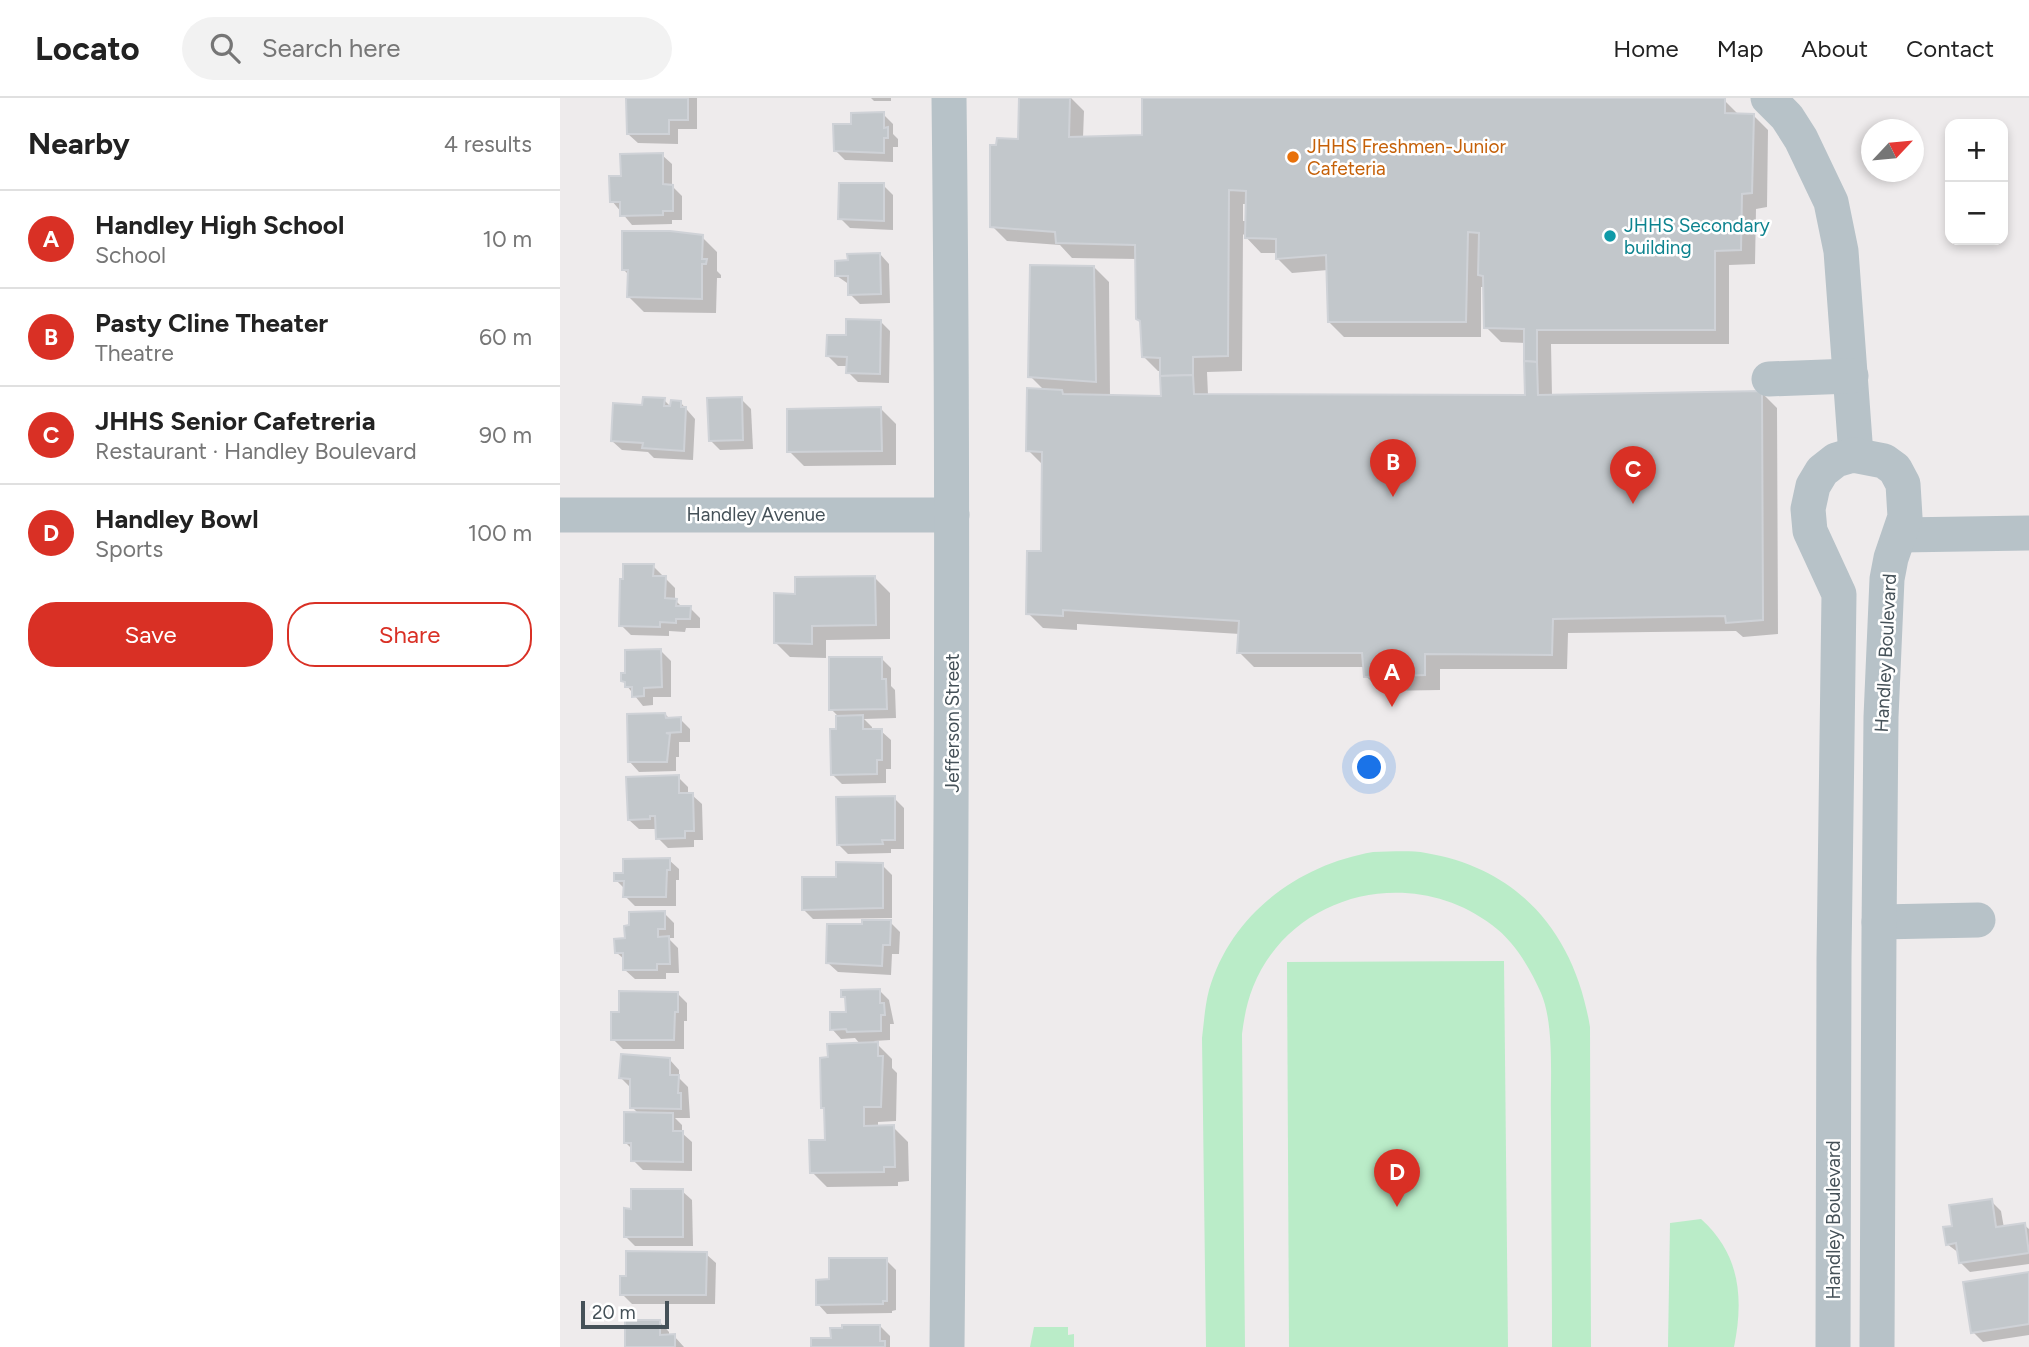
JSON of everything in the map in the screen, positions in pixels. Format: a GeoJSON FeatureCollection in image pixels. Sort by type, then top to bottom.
{"type":"FeatureCollection","features":[{"type":"Feature","properties":{"kind":"street","name":"Jefferson Street"},"geometry":{"type":"LineString","coordinates":[[947,1347],[952,827],[949,98]]}},
{"type":"Feature","properties":{"kind":"street"},"geometry":{"type":"LineString","coordinates":[[1768,98],[1787,117],[1801,139],[1831,202],[1841,251],[1856,455]]}},
{"type":"Feature","properties":{"kind":"street"},"geometry":{"type":"LineString","coordinates":[[1769,379],[1851,376]]}},
{"type":"Feature","properties":{"kind":"street","name":"Handley Boulevard"},"geometry":{"type":"LineString","coordinates":[[1833,1347],[1834,933],[1839,594],[1810,531],[1808,509],[1813,486],[1822,471],[1836,460],[1856,455],[1884,461],[1895,469],[1903,484],[1905,517],[1887,579],[1881,717],[1877,1347]]}},
{"type":"Feature","properties":{"kind":"street","name":"Handley Avenue"},"geometry":{"type":"LineString","coordinates":[[560,515],[952,515]]}},
{"type":"Feature","properties":{"kind":"street"},"geometry":{"type":"LineString","coordinates":[[1900,535],[2029,533]]}},
{"type":"Feature","properties":{"kind":"street"},"geometry":{"type":"LineString","coordinates":[[1834,933],[1978,920]]}},
{"type":"Feature","properties":{"kind":"street"},"geometry":{"type":"LineString","coordinates":[[1834,1258],[1877,1258]]}},
{"type":"Feature","properties":{"kind":"green space"},"geometry":{"type":"Polygon","coordinates":[[[1373,852],[1426,853],[1460,861],[1490,874],[1516,891],[1538,912],[1557,936],[1571,963],[1583,994],[1590,1027],[1591,1347],[1552,1347],[1551,1054],[1548,1021],[1541,993],[1521,956],[1492,925],[1460,906],[1426,896],[1391,893],[1357,898],[1324,910],[1295,929],[1271,955],[1253,987],[1242,1034],[1245,1347],[1206,1347],[1202,1038],[1209,990],[1219,963],[1233,938],[1271,897],[1319,868],[1373,852]]]}},
{"type":"Feature","properties":{"kind":"green space"},"geometry":{"type":"Polygon","coordinates":[[[1504,961],[1508,1347],[1289,1347],[1287,962],[1504,961]]]}},
{"type":"Feature","properties":{"kind":"green space"},"geometry":{"type":"Polygon","coordinates":[[[1701,1219],[1724,1247],[1736,1278],[1739,1311],[1734,1347],[1668,1347],[1670,1223],[1701,1219]]]}},
{"type":"Feature","properties":{"kind":"green space"},"geometry":{"type":"Polygon","coordinates":[[[1034,1327],[1068,1327],[1068,1335],[1074,1334],[1074,1347],[1030,1347],[1034,1327]]]}},
{"type":"Feature","properties":{"kind":"building"},"geometry":{"type":"Polygon","coordinates":[[[626,98],[688,98],[688,120],[669,120],[669,134],[627,134],[626,98]]]}},
{"type":"Feature","properties":{"kind":"building","name":"JHHS Secondary building"},"geometry":{"type":"Polygon","coordinates":[[[1019,98],[1070,98],[1069,137],[1142,135],[1142,98],[1725,98],[1725,113],[1754,114],[1752,193],[1742,194],[1741,250],[1715,251],[1715,330],[1537,330],[1537,362],[1524,361],[1524,329],[1484,328],[1483,276],[1478,275],[1479,233],[1468,232],[1466,322],[1328,322],[1326,255],[1276,259],[1276,239],[1245,238],[1246,191],[1229,190],[1228,356],[1193,357],[1193,375],[1160,376],[1160,358],[1142,357],[1140,321],[1136,319],[1135,245],[1056,243],[1055,232],[990,227],[990,145],[996,145],[997,138],[1018,139],[1019,98]]]}},
{"type":"Feature","properties":{"kind":"building"},"geometry":{"type":"Polygon","coordinates":[[[884,112],[884,128],[888,127],[888,138],[884,138],[884,153],[834,151],[833,124],[851,124],[851,113],[884,112]]]}},
{"type":"Feature","properties":{"kind":"building"},"geometry":{"type":"Polygon","coordinates":[[[663,153],[663,184],[673,185],[673,211],[663,211],[663,215],[620,216],[620,202],[610,202],[609,176],[621,176],[620,154],[663,153]]]}},
{"type":"Feature","properties":{"kind":"building"},"geometry":{"type":"Polygon","coordinates":[[[839,183],[884,183],[884,221],[838,219],[839,183]]]}},
{"type":"Feature","properties":{"kind":"building"},"geometry":{"type":"Polygon","coordinates":[[[622,231],[670,231],[703,235],[702,259],[707,259],[706,264],[702,264],[702,299],[627,297],[628,270],[622,270],[622,231]]]}},
{"type":"Feature","properties":{"kind":"building"},"geometry":{"type":"Polygon","coordinates":[[[880,253],[881,294],[848,295],[848,276],[835,276],[835,261],[848,260],[847,254],[880,253]]]}},
{"type":"Feature","properties":{"kind":"building"},"geometry":{"type":"Polygon","coordinates":[[[1030,265],[1094,266],[1096,382],[1028,377],[1030,265]]]}},
{"type":"Feature","properties":{"kind":"building"},"geometry":{"type":"Polygon","coordinates":[[[846,319],[881,320],[880,374],[846,373],[847,357],[826,356],[827,335],[846,335],[846,319]]]}},
{"type":"Feature","properties":{"kind":"building"},"geometry":{"type":"Polygon","coordinates":[[[1524,361],[1537,362],[1538,395],[1762,391],[1763,620],[1726,623],[1725,616],[1553,619],[1552,655],[1425,654],[1425,675],[1364,677],[1362,653],[1237,653],[1239,621],[1063,610],[1063,616],[1026,614],[1027,551],[1041,551],[1042,452],[1026,451],[1027,388],[1062,390],[1063,394],[1161,396],[1160,376],[1193,375],[1194,394],[1525,395],[1524,361]]]}},
{"type":"Feature","properties":{"kind":"building"},"geometry":{"type":"Polygon","coordinates":[[[643,397],[665,398],[664,406],[670,406],[671,400],[681,401],[681,407],[686,407],[684,451],[642,448],[643,443],[611,441],[613,403],[642,405],[643,397]]]}},
{"type":"Feature","properties":{"kind":"building"},"geometry":{"type":"Polygon","coordinates":[[[742,397],[743,440],[709,441],[707,398],[742,397]]]}},
{"type":"Feature","properties":{"kind":"building"},"geometry":{"type":"Polygon","coordinates":[[[881,407],[882,451],[787,452],[787,409],[881,407]]]}},
{"type":"Feature","properties":{"kind":"building"},"geometry":{"type":"Polygon","coordinates":[[[623,564],[654,564],[653,576],[666,576],[665,598],[677,599],[676,606],[691,606],[690,619],[676,619],[676,623],[660,622],[660,627],[619,626],[623,564]]]}},
{"type":"Feature","properties":{"kind":"building"},"geometry":{"type":"Polygon","coordinates":[[[875,576],[876,625],[812,626],[812,644],[774,643],[774,593],[795,594],[795,577],[875,576]]]}},
{"type":"Feature","properties":{"kind":"building"},"geometry":{"type":"Polygon","coordinates":[[[661,649],[662,687],[644,688],[644,696],[632,697],[632,687],[625,687],[625,682],[621,681],[621,673],[625,673],[625,650],[661,649]]]}},
{"type":"Feature","properties":{"kind":"building"},"geometry":{"type":"Polygon","coordinates":[[[829,657],[882,657],[882,679],[886,679],[887,709],[829,710],[829,657]]]}},
{"type":"Feature","properties":{"kind":"building"},"geometry":{"type":"Polygon","coordinates":[[[665,713],[666,718],[681,717],[681,732],[666,733],[670,734],[667,762],[628,762],[627,714],[665,713]]]}},
{"type":"Feature","properties":{"kind":"building"},"geometry":{"type":"Polygon","coordinates":[[[863,715],[863,729],[882,729],[882,760],[877,760],[877,774],[831,775],[830,729],[836,729],[836,716],[863,715]]]}},
{"type":"Feature","properties":{"kind":"building"},"geometry":{"type":"Polygon","coordinates":[[[679,775],[679,793],[693,793],[694,831],[685,831],[685,838],[656,839],[655,816],[650,816],[650,819],[628,820],[626,777],[679,775]]]}},
{"type":"Feature","properties":{"kind":"building"},"geometry":{"type":"Polygon","coordinates":[[[895,796],[895,840],[882,840],[883,844],[837,845],[836,797],[895,796]]]}},
{"type":"Feature","properties":{"kind":"building"},"geometry":{"type":"Polygon","coordinates":[[[670,858],[666,897],[623,897],[624,881],[614,881],[614,873],[623,873],[623,859],[670,858]]]}},
{"type":"Feature","properties":{"kind":"building"},"geometry":{"type":"Polygon","coordinates":[[[836,862],[883,863],[883,908],[802,910],[802,877],[836,877],[836,862]]]}},
{"type":"Feature","properties":{"kind":"building"},"geometry":{"type":"Polygon","coordinates":[[[665,911],[665,929],[658,929],[658,937],[669,936],[670,964],[657,964],[657,970],[623,970],[623,953],[615,953],[614,939],[625,938],[624,926],[629,925],[629,912],[665,911]]]}},
{"type":"Feature","properties":{"kind":"building"},"geometry":{"type":"Polygon","coordinates":[[[862,920],[891,920],[890,945],[883,945],[882,966],[826,963],[827,924],[862,924],[862,920]]]}},
{"type":"Feature","properties":{"kind":"building"},"geometry":{"type":"Polygon","coordinates":[[[880,989],[880,1003],[884,1003],[885,1015],[881,1015],[881,1031],[830,1030],[830,1012],[846,1012],[845,997],[841,997],[841,990],[880,989]]]}},
{"type":"Feature","properties":{"kind":"building"},"geometry":{"type":"Polygon","coordinates":[[[619,991],[678,992],[674,1040],[611,1040],[611,1012],[619,1012],[619,991]]]}},
{"type":"Feature","properties":{"kind":"building"},"geometry":{"type":"Polygon","coordinates":[[[878,1042],[878,1056],[883,1056],[881,1107],[864,1107],[864,1126],[894,1125],[895,1167],[884,1167],[884,1172],[810,1173],[809,1140],[825,1140],[820,1058],[828,1057],[827,1044],[878,1042]]]}},
{"type":"Feature","properties":{"kind":"building"},"geometry":{"type":"Polygon","coordinates":[[[621,1054],[670,1058],[670,1075],[679,1075],[681,1109],[630,1108],[630,1079],[619,1078],[621,1054]]]}},
{"type":"Feature","properties":{"kind":"building"},"geometry":{"type":"Polygon","coordinates":[[[624,1112],[673,1113],[673,1131],[683,1131],[683,1162],[631,1161],[631,1143],[624,1143],[624,1112]]]}},
{"type":"Feature","properties":{"kind":"building"},"geometry":{"type":"Polygon","coordinates":[[[631,1189],[683,1189],[683,1237],[624,1237],[624,1208],[631,1209],[631,1189]]]}},
{"type":"Feature","properties":{"kind":"building"},"geometry":{"type":"Polygon","coordinates":[[[1992,1199],[1996,1227],[2025,1223],[2029,1253],[1959,1263],[1956,1243],[1946,1245],[1943,1227],[1952,1226],[1949,1205],[1992,1199]]]}},
{"type":"Feature","properties":{"kind":"building"},"geometry":{"type":"Polygon","coordinates":[[[626,1251],[707,1252],[706,1295],[620,1295],[620,1276],[626,1276],[626,1251]]]}},
{"type":"Feature","properties":{"kind":"building"},"geometry":{"type":"Polygon","coordinates":[[[829,1258],[887,1258],[887,1301],[883,1301],[883,1304],[816,1305],[816,1280],[829,1279],[829,1258]]]}},
{"type":"Feature","properties":{"kind":"building"},"geometry":{"type":"Polygon","coordinates":[[[2029,1272],[2029,1324],[1971,1333],[1963,1282],[2029,1272]]]}},
{"type":"Feature","properties":{"kind":"building"},"geometry":{"type":"Polygon","coordinates":[[[625,1320],[660,1320],[660,1335],[675,1334],[675,1347],[625,1347],[625,1320]]]}},
{"type":"Feature","properties":{"kind":"building"},"geometry":{"type":"Polygon","coordinates":[[[842,1325],[880,1325],[880,1341],[885,1341],[885,1347],[811,1347],[811,1338],[831,1338],[830,1328],[842,1328],[842,1325]]]}},
{"type":"Feature","properties":{"kind":"place","name":"JHHS Freshmen-Junior Cafeteria"},"geometry":{"type":"Point","coordinates":[1293,157]}},
{"type":"Feature","properties":{"kind":"place","name":"JHHS Secondary building"},"geometry":{"type":"Point","coordinates":[1610,236]}},
{"type":"Feature","properties":{"kind":"place","name":"Pasty Cline Theater"},"geometry":{"type":"Point","coordinates":[1393,497]}},
{"type":"Feature","properties":{"kind":"place","name":"JHHS Senior Cafetreria"},"geometry":{"type":"Point","coordinates":[1633,504]}},
{"type":"Feature","properties":{"kind":"place","name":"Handley High School"},"geometry":{"type":"Point","coordinates":[1392,707]}},
{"type":"Feature","properties":{"kind":"place","name":"Handley Bowl"},"geometry":{"type":"Point","coordinates":[1397,1207]}}]}
